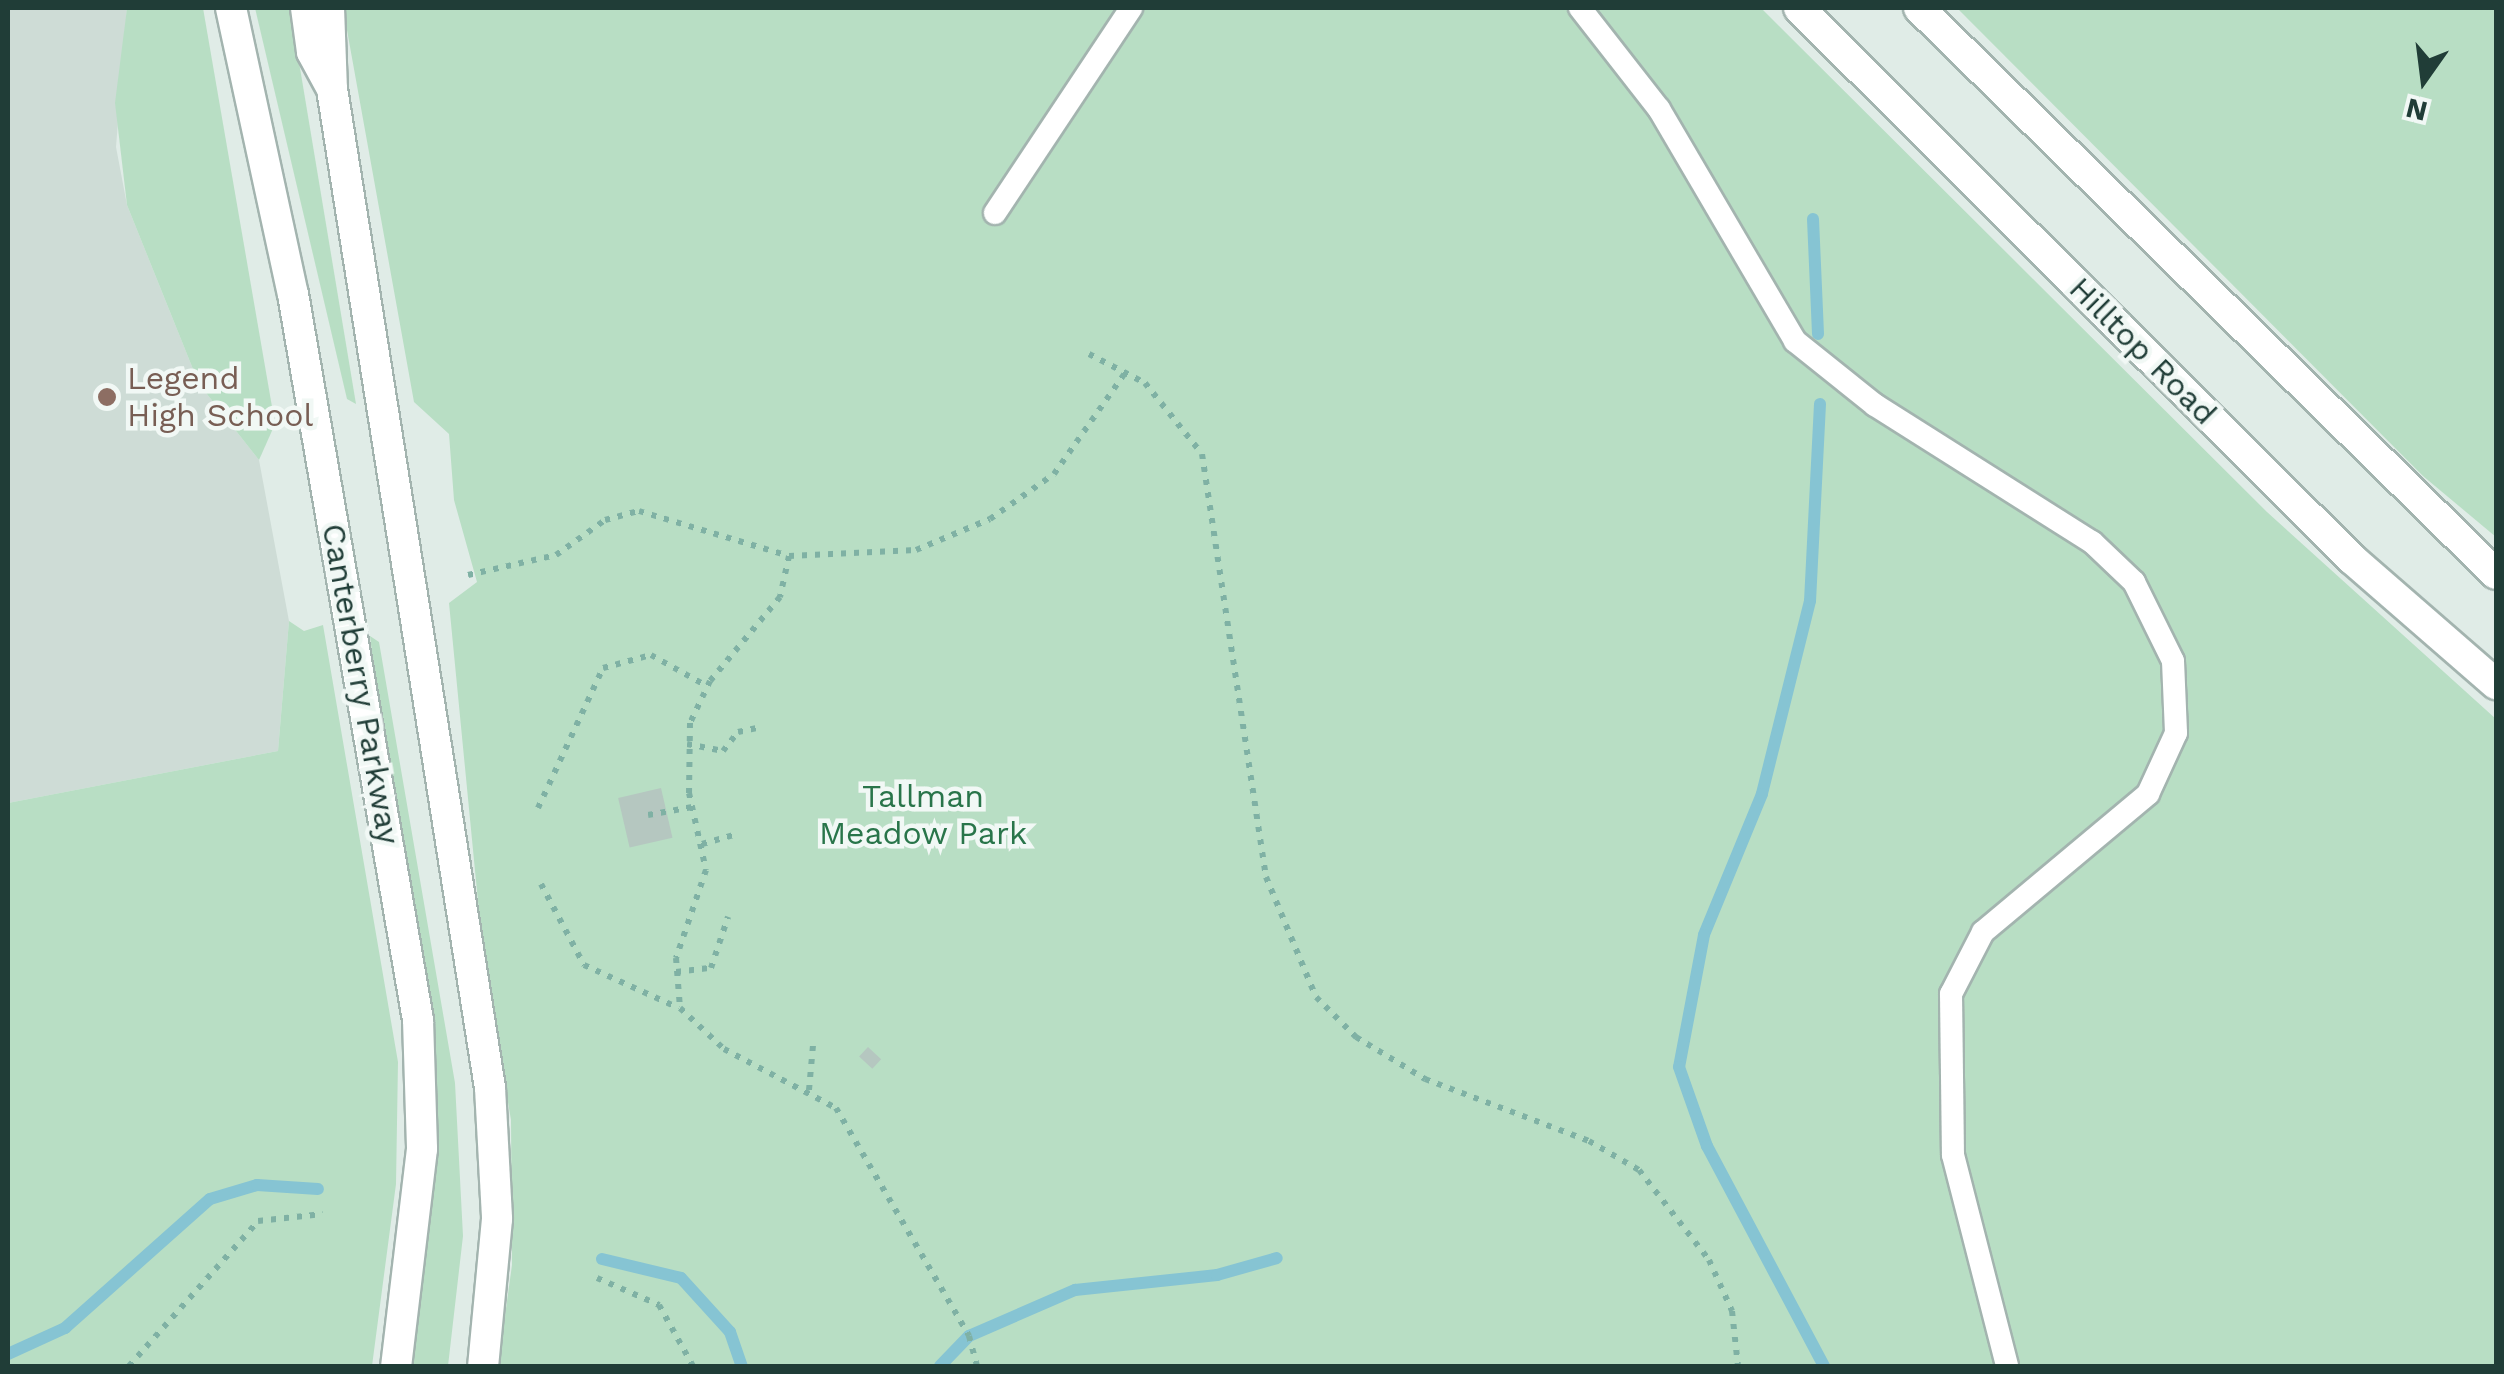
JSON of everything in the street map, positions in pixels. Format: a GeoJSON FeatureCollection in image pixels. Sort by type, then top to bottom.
{"type":"FeatureCollection","features":[{"type":"Feature","properties":{"kind":"street","name":"Canterberry Parkway"},"geometry":{"type":"LineString","coordinates":[[230,8],[293,294],[418,1020],[422,1149],[396,1366]]}},
{"type":"Feature","properties":{"kind":"street","name":"Canterberry Parkway"},"geometry":{"type":"LineString","coordinates":[[306,8],[312,52],[332,89],[490,1088],[497,1219],[484,1366]]}},
{"type":"Feature","properties":{"kind":"street"},"geometry":{"type":"LineString","coordinates":[[330,8],[332,89]]}},
{"type":"Feature","properties":{"kind":"street","name":"Hilltop Road"},"geometry":{"type":"LineString","coordinates":[[1799,8],[2352,559],[2496,684]]}},
{"type":"Feature","properties":{"kind":"street"},"geometry":{"type":"LineString","coordinates":[[1919,8],[2424,510],[2496,574]]}},
{"type":"Feature","properties":{"kind":"lane"},"geometry":{"type":"LineString","coordinates":[[994,212],[1131,8]]}},
{"type":"Feature","properties":{"kind":"lane"},"geometry":{"type":"LineString","coordinates":[[1580,8],[1658,109],[1794,341],[1876,406],[2092,542],[2134,582],[2173,661],[2176,733],[2148,794],[1983,932],[1951,994],[1953,1155],[2007,1366]]}},
{"type":"Feature","properties":{"kind":"path"},"geometry":{"type":"LineString","coordinates":[[1089,354],[1161,397],[1202,454],[1261,855],[1273,909],[1308,984],[1356,1037],[1425,1080],[1589,1140],[1640,1170],[1709,1260],[1732,1311],[1738,1366]]}},
{"type":"Feature","properties":{"kind":"path"},"geometry":{"type":"LineString","coordinates":[[468,575],[556,556],[605,520],[639,511],[789,556],[916,550],[990,519],[1078,448],[1125,373]]}},
{"type":"Feature","properties":{"kind":"path"},"geometry":{"type":"LineString","coordinates":[[680,1008],[676,972],[702,900],[702,844],[692,807],[687,744],[707,686],[780,597],[789,556]]}},
{"type":"Feature","properties":{"kind":"path"},"geometry":{"type":"LineString","coordinates":[[538,808],[603,668],[651,655],[707,686]]}},
{"type":"Feature","properties":{"kind":"path"},"geometry":{"type":"LineString","coordinates":[[687,744],[722,751],[738,732],[761,727]]}},
{"type":"Feature","properties":{"kind":"path"},"geometry":{"type":"LineString","coordinates":[[648,816],[692,807]]}},
{"type":"Feature","properties":{"kind":"path"},"geometry":{"type":"LineString","coordinates":[[702,844],[738,834]]}},
{"type":"Feature","properties":{"kind":"path"},"geometry":{"type":"LineString","coordinates":[[542,884],[584,965],[622,990],[680,1008],[724,1049],[809,1090],[850,1127],[969,1336],[976,1366]]}},
{"type":"Feature","properties":{"kind":"path"},"geometry":{"type":"LineString","coordinates":[[676,972],[710,968],[728,916]]}},
{"type":"Feature","properties":{"kind":"path"},"geometry":{"type":"LineString","coordinates":[[809,1090],[813,1044]]}},
{"type":"Feature","properties":{"kind":"path"},"geometry":{"type":"LineString","coordinates":[[128,1366],[258,1220],[322,1214]]}},
{"type":"Feature","properties":{"kind":"path"},"geometry":{"type":"LineString","coordinates":[[598,1278],[659,1306],[693,1366]]}},
{"type":"Feature","properties":{"kind":"shaded area","name":"Legend High School"},"geometry":{"type":"Polygon","coordinates":[[[8,8],[127,8],[116,147],[127,205],[199,384],[259,460],[289,621],[278,751],[8,803],[8,8]]]}},
{"type":"Feature","properties":{"kind":"green space"},"geometry":{"type":"Polygon","coordinates":[[[127,8],[203,8],[275,424],[259,460],[199,384],[127,205],[115,103],[127,8]]]}},
{"type":"Feature","properties":{"kind":"green space"},"geometry":{"type":"Polygon","coordinates":[[[255,8],[290,8],[356,404],[347,399],[255,8]]]}},
{"type":"Feature","properties":{"kind":"green space","name":"Tallman Meadow Park"},"geometry":{"type":"Polygon","coordinates":[[[343,8],[1761,8],[2267,512],[2496,719],[2496,1366],[498,1366],[512,1265],[511,1120],[484,963],[449,603],[477,582],[454,500],[449,434],[414,402],[343,8]]]}},
{"type":"Feature","properties":{"kind":"green space"},"geometry":{"type":"Polygon","coordinates":[[[1957,8],[2496,8],[2496,537],[2423,476],[1957,8]]]}},
{"type":"Feature","properties":{"kind":"green space"},"geometry":{"type":"Polygon","coordinates":[[[289,621],[304,631],[323,625],[398,1062],[396,1184],[372,1366],[8,1366],[8,803],[278,751],[289,621]]]}},
{"type":"Feature","properties":{"kind":"green space"},"geometry":{"type":"Polygon","coordinates":[[[370,636],[379,642],[455,1083],[463,1236],[448,1366],[409,1366],[433,1170],[370,636]]]}},
{"type":"Feature","properties":{"kind":"building"},"geometry":{"type":"Polygon","coordinates":[[[661,788],[672,838],[630,848],[618,798],[661,788]]]}},
{"type":"Feature","properties":{"kind":"building"},"geometry":{"type":"Polygon","coordinates":[[[868,1047],[881,1059],[872,1069],[859,1057],[868,1047]]]}},
{"type":"Feature","properties":{"kind":"waterway"},"geometry":{"type":"LineString","coordinates":[[1813,219],[1818,334]]}},
{"type":"Feature","properties":{"kind":"waterway"},"geometry":{"type":"LineString","coordinates":[[1820,404],[1810,601],[1762,794],[1704,935],[1679,1067],[1707,1146],[1824,1366]]}},
{"type":"Feature","properties":{"kind":"waterway"},"geometry":{"type":"LineString","coordinates":[[8,1354],[65,1328],[210,1199],[257,1185],[318,1189]]}},
{"type":"Feature","properties":{"kind":"waterway"},"geometry":{"type":"LineString","coordinates":[[940,1366],[969,1336],[1075,1290],[1217,1275],[1277,1258]]}},
{"type":"Feature","properties":{"kind":"waterway"},"geometry":{"type":"LineString","coordinates":[[602,1259],[681,1278],[730,1332],[742,1366]]}},
{"type":"Feature","properties":{"kind":"place","name":"Legend High School"},"geometry":{"type":"Point","coordinates":[107,397]}}]}
